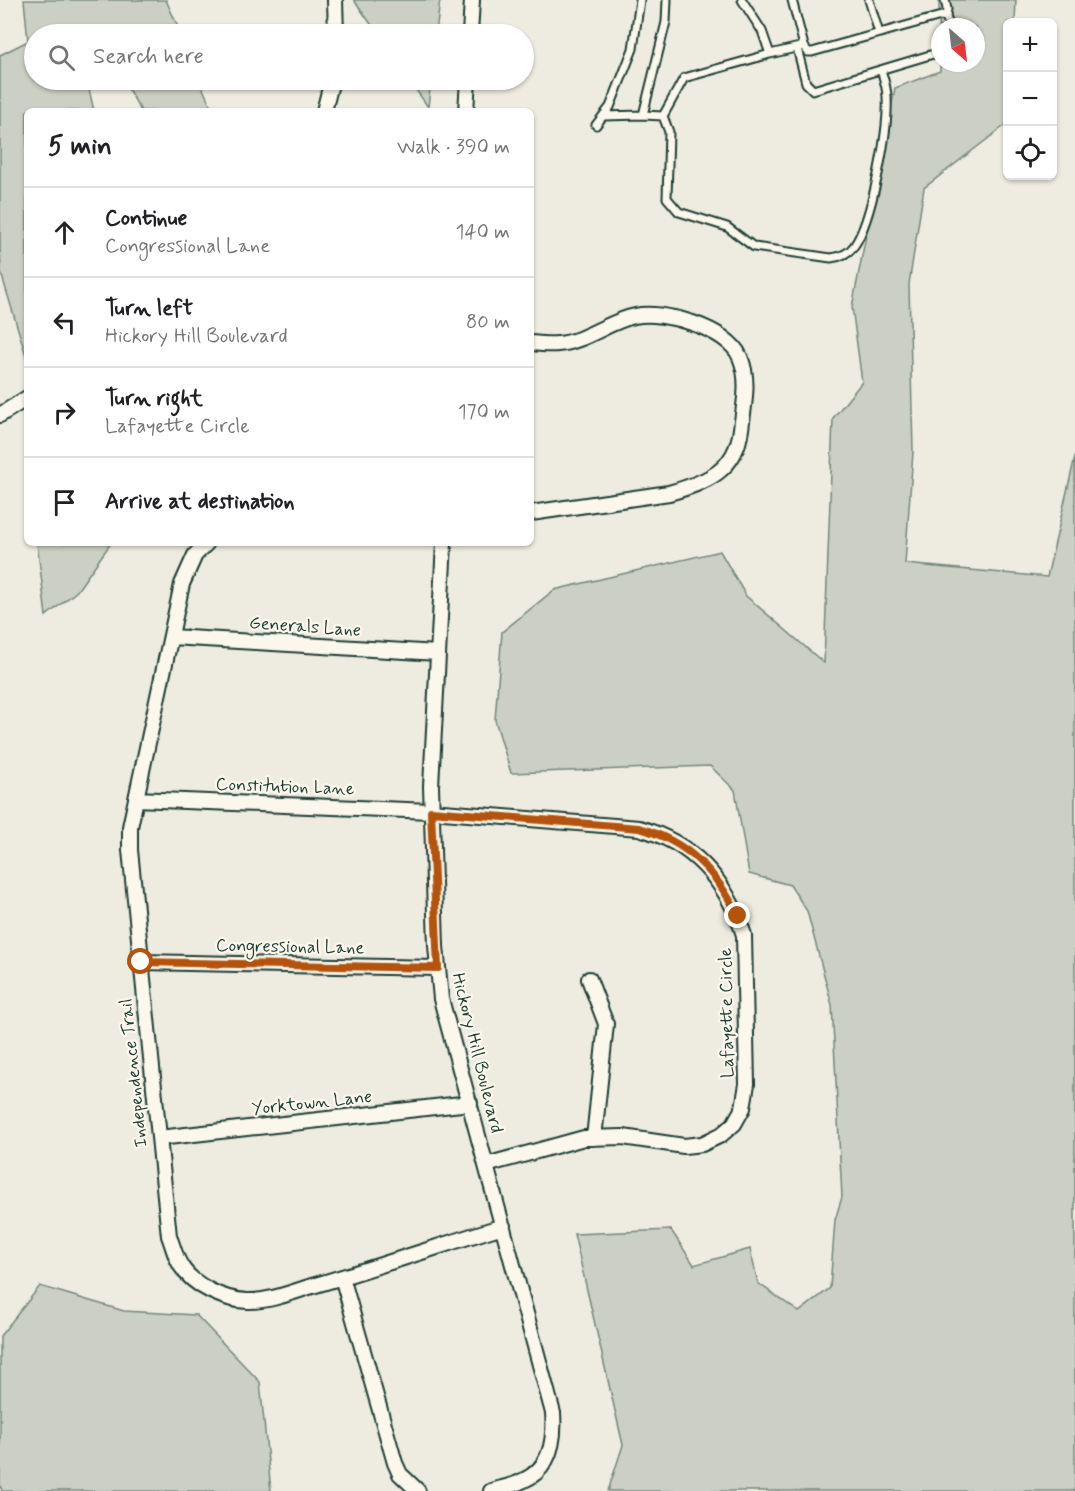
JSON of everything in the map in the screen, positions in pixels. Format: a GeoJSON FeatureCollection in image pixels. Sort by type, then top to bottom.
{"type":"FeatureCollection","features":[{"type":"Feature","properties":{"kind":"street"},"geometry":{"type":"LineString","coordinates":[[335,0],[336,24]]}},
{"type":"Feature","properties":{"kind":"street"},"geometry":{"type":"LineString","coordinates":[[471,24],[472,0]]}},
{"type":"Feature","properties":{"kind":"street"},"geometry":{"type":"LineString","coordinates":[[325,108],[329,90]]}},
{"type":"Feature","properties":{"kind":"street"},"geometry":{"type":"LineString","coordinates":[[466,108],[467,90]]}},
{"type":"Feature","properties":{"kind":"street"},"geometry":{"type":"LineString","coordinates":[[534,344],[559,344],[575,340],[636,316],[684,319],[717,333],[730,344],[739,354],[747,382],[740,440],[731,462],[713,476],[690,487],[669,493],[534,513]]}},
{"type":"Feature","properties":{"kind":"street"},"geometry":{"type":"LineString","coordinates":[[0,415],[24,400]]}},
{"type":"Feature","properties":{"kind":"street","name":"Independence Trail"},"geometry":{"type":"LineString","coordinates":[[204,546],[195,555],[182,584],[130,827],[130,850],[169,1236],[179,1263],[187,1275],[206,1288],[227,1298],[248,1301],[276,1296],[342,1277],[503,1226]]}},
{"type":"Feature","properties":{"kind":"street","name":"Hickory Hill Boulevard"},"geometry":{"type":"LineString","coordinates":[[444,546],[431,811],[441,999],[553,1413],[555,1433],[552,1447],[537,1471],[524,1481],[491,1491]]}},
{"type":"Feature","properties":{"kind":"street","name":"Generals Lane"},"geometry":{"type":"LineString","coordinates":[[171,637],[438,653]]}},
{"type":"Feature","properties":{"kind":"street","name":"Constitution Lane"},"geometry":{"type":"LineString","coordinates":[[136,799],[431,811]]}},
{"type":"Feature","properties":{"kind":"street","name":"Lafayette Circle"},"geometry":{"type":"LineString","coordinates":[[431,811],[639,828],[655,833],[674,841],[711,871],[728,895],[744,935],[747,1084],[743,1108],[734,1124],[721,1135],[702,1144],[684,1146],[622,1137],[584,1138],[486,1165]]}},
{"type":"Feature","properties":{"kind":"street","name":"Congressional Lane"},"geometry":{"type":"LineString","coordinates":[[141,962],[438,968]]}},
{"type":"Feature","properties":{"kind":"street"},"geometry":{"type":"LineString","coordinates":[[589,979],[606,1024],[594,1138]]}},
{"type":"Feature","properties":{"kind":"street","name":"Yorktown Lane"},"geometry":{"type":"LineString","coordinates":[[159,1138],[470,1103]]}},
{"type":"Feature","properties":{"kind":"street"},"geometry":{"type":"LineString","coordinates":[[342,1277],[395,1463],[400,1474],[418,1491]]}},
{"type":"Feature","properties":{"kind":"lane"},"geometry":{"type":"LineString","coordinates":[[596,125],[610,107],[633,49],[640,0]]}},
{"type":"Feature","properties":{"kind":"lane"},"geometry":{"type":"LineString","coordinates":[[643,114],[666,22],[667,0]]}},
{"type":"Feature","properties":{"kind":"lane"},"geometry":{"type":"LineString","coordinates":[[742,0],[762,31],[770,54]]}},
{"type":"Feature","properties":{"kind":"lane"},"geometry":{"type":"LineString","coordinates":[[792,0],[806,83],[813,90],[931,55]]}},
{"type":"Feature","properties":{"kind":"lane"},"geometry":{"type":"LineString","coordinates":[[869,0],[879,33]]}},
{"type":"Feature","properties":{"kind":"lane"},"geometry":{"type":"LineString","coordinates":[[881,70],[888,99],[877,174],[861,234],[850,251],[840,257],[831,258],[754,247],[727,227],[679,212],[667,198],[669,132],[663,116],[684,78],[800,47],[812,52],[941,16],[946,17],[945,0]]}},
{"type":"Feature","properties":{"kind":"lane"},"geometry":{"type":"LineString","coordinates":[[603,116],[643,114],[663,116]]}},
{"type":"Feature","properties":{"kind":"shaded area"},"geometry":{"type":"Polygon","coordinates":[[[24,0],[166,0],[177,24],[26,24],[24,0]]]}},
{"type":"Feature","properties":{"kind":"shaded area"},"geometry":{"type":"Polygon","coordinates":[[[354,0],[440,0],[437,24],[371,24],[354,0]]]}},
{"type":"Feature","properties":{"kind":"shaded area"},"geometry":{"type":"Polygon","coordinates":[[[939,0],[1016,0],[1015,18],[1003,18],[1003,127],[924,188],[909,284],[913,452],[905,564],[1047,577],[1075,457],[1075,1491],[608,1491],[623,1445],[574,1234],[671,1230],[694,1265],[750,1249],[758,1283],[799,1312],[830,1288],[835,1220],[842,1197],[832,1005],[807,911],[790,885],[749,874],[735,790],[710,766],[511,773],[495,720],[502,632],[554,590],[720,551],[746,596],[824,663],[833,418],[862,382],[852,307],[895,88],[937,72],[985,72],[985,18],[939,18],[939,0]]]}},
{"type":"Feature","properties":{"kind":"shaded area"},"geometry":{"type":"Polygon","coordinates":[[[24,43],[24,90],[89,90],[93,108],[24,108],[24,349],[1,273],[0,55],[24,43]]]}},
{"type":"Feature","properties":{"kind":"shaded area"},"geometry":{"type":"Polygon","coordinates":[[[129,90],[204,90],[212,108],[139,108],[129,90]]]}},
{"type":"Feature","properties":{"kind":"shaded area"},"geometry":{"type":"Polygon","coordinates":[[[416,90],[430,90],[428,107],[416,90]]]}},
{"type":"Feature","properties":{"kind":"shaded area"},"geometry":{"type":"Polygon","coordinates":[[[37,546],[109,546],[77,591],[46,616],[37,546]]]}},
{"type":"Feature","properties":{"kind":"shaded area"},"geometry":{"type":"Polygon","coordinates":[[[40,1286],[124,1311],[196,1315],[260,1382],[271,1491],[2,1491],[0,1485],[0,1336],[40,1286]]]}},
{"type":"Feature","properties":{"kind":"route"},"geometry":{"type":"LineString","coordinates":[[141,962],[438,968],[431,811],[639,828],[655,833],[674,841],[711,871],[728,895],[738,916]]}}]}
